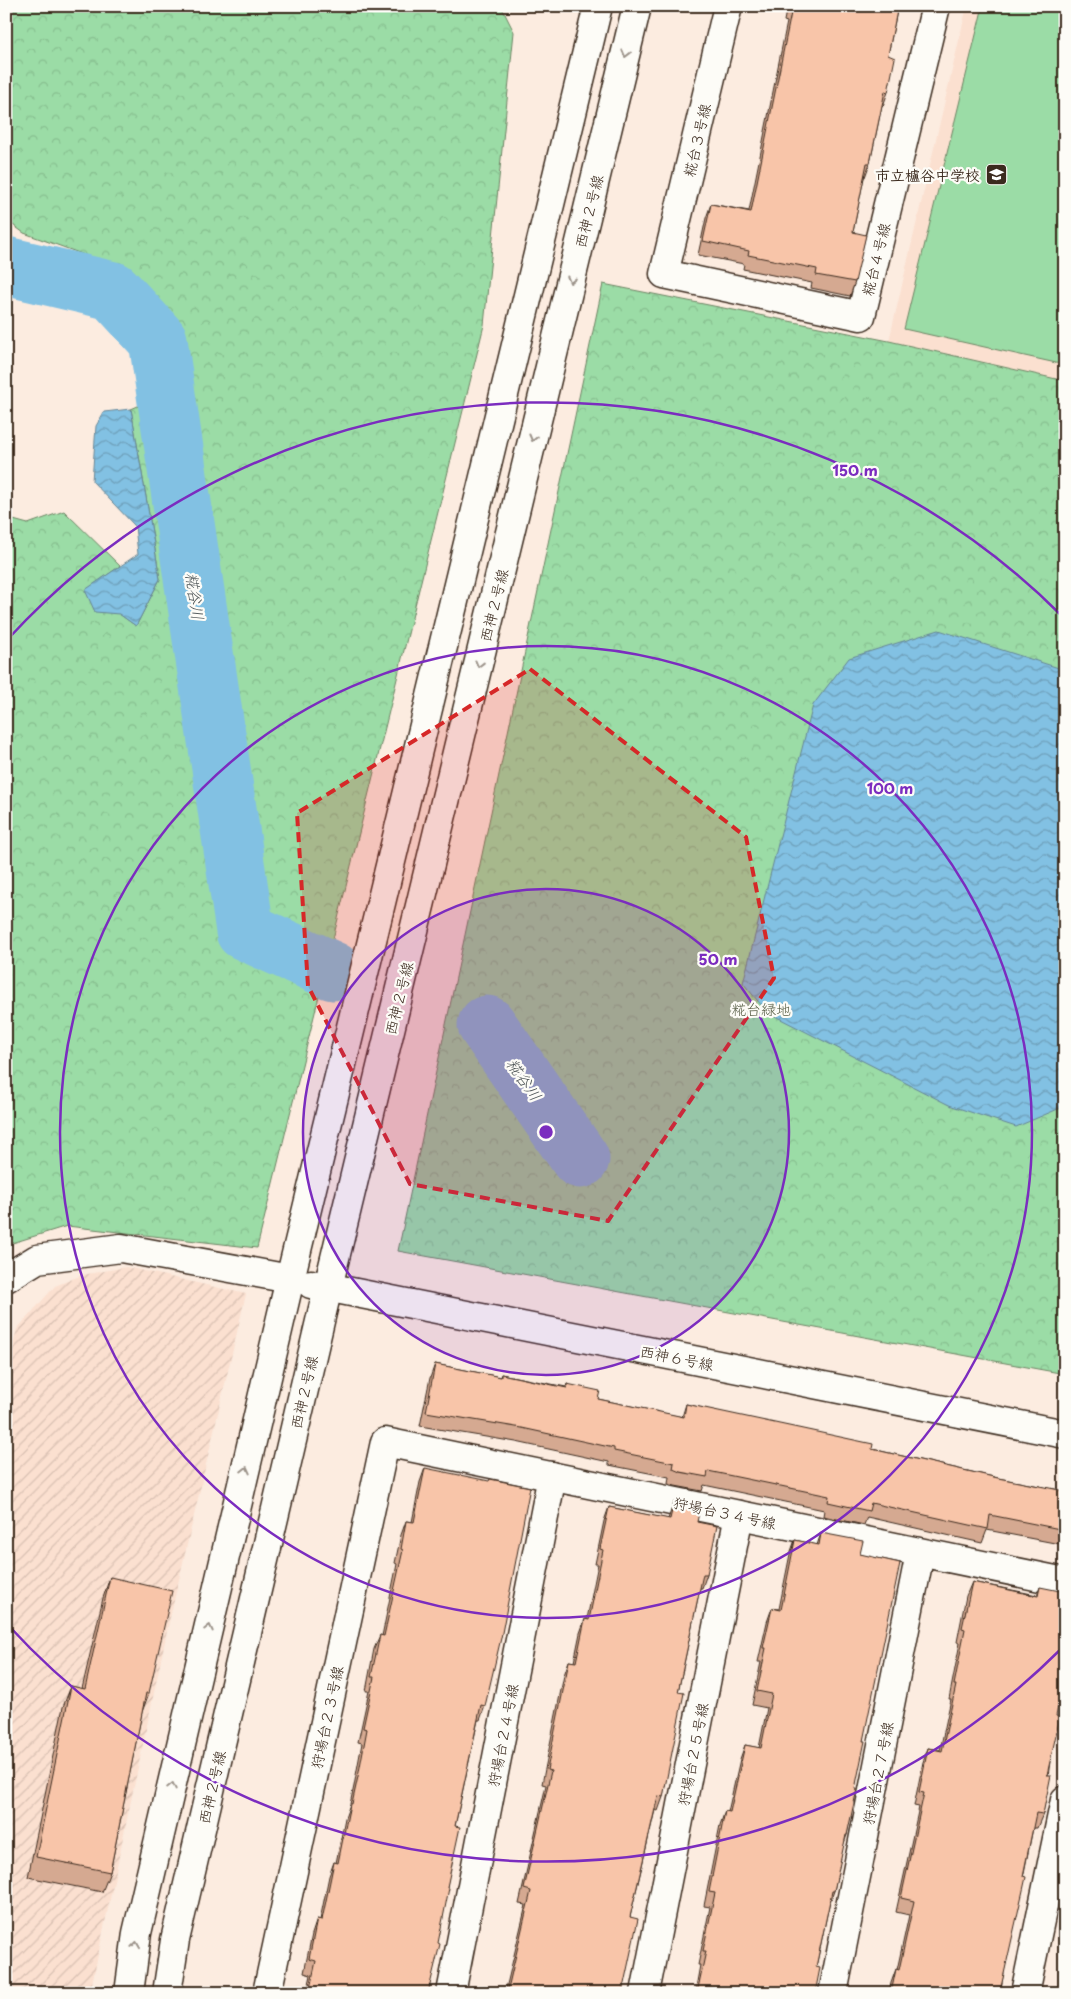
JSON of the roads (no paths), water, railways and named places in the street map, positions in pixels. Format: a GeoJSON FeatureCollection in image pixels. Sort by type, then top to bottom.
{"type":"FeatureCollection","features":[{"type":"Feature","properties":{"kind":"street"},"geometry":{"type":"LineString","coordinates":[[128,1993],[137,1933],[290,1279],[598,6]]}},
{"type":"Feature","properties":{"kind":"street","name":"西神２号線"},"geometry":{"type":"LineString","coordinates":[[168,1993],[175,1940],[328,1287],[637,6]]}},
{"type":"Feature","properties":{"kind":"street","name":"糀台３号線"},"geometry":{"type":"LineString","coordinates":[[664,274],[728,6]]}},
{"type":"Feature","properties":{"kind":"street","name":"糀台４号線"},"geometry":{"type":"LineString","coordinates":[[664,274],[861,316],[936,6]]}},
{"type":"Feature","properties":{"kind":"street","name":"西神６号線"},"geometry":{"type":"LineString","coordinates":[[6,1278],[37,1259],[121,1248],[290,1279],[1065,1434]]}},
{"type":"Feature","properties":{"kind":"street","name":"狩場台３４号線"},"geometry":{"type":"LineString","coordinates":[[385,1442],[920,1554],[1065,1582]]}},
{"type":"Feature","properties":{"kind":"street","name":"狩場台２３号線"},"geometry":{"type":"LineString","coordinates":[[267,1993],[385,1442]]}},
{"type":"Feature","properties":{"kind":"street","name":"狩場台２４号線"},"geometry":{"type":"LineString","coordinates":[[452,1993],[552,1476]]}},
{"type":"Feature","properties":{"kind":"street","name":"狩場台２５号線"},"geometry":{"type":"LineString","coordinates":[[644,1993],[739,1515]]}},
{"type":"Feature","properties":{"kind":"street","name":"狩場台２７号線"},"geometry":{"type":"LineString","coordinates":[[832,1993],[920,1554]]}},
{"type":"Feature","properties":{"kind":"street"},"geometry":{"type":"LineString","coordinates":[[1025,1993],[1065,1800]]}},
{"type":"Feature","properties":{"kind":"water"},"geometry":{"type":"Polygon","coordinates":[[[131,409],[160,579],[136,626],[119,614],[95,612],[85,590],[138,554],[135,526],[92,481],[96,426],[104,412],[131,409]]]}},
{"type":"Feature","properties":{"kind":"water"},"geometry":{"type":"Polygon","coordinates":[[[939,630],[1065,670],[1065,1106],[1016,1127],[949,1105],[767,1012],[743,983],[813,705],[849,658],[939,630]]]}},
{"type":"Feature","properties":{"kind":"waterway","name":"糀谷川"},"geometry":{"type":"LineString","coordinates":[[6,266],[113,291],[158,340],[245,931],[333,971]]}},
{"type":"Feature","properties":{"kind":"waterway","name":"糀谷川"},"geometry":{"type":"LineString","coordinates":[[487,1025],[580,1159]]}},
{"type":"Feature","properties":{"kind":"place","name":"市立櫨谷中学校"},"geometry":{"type":"Point","coordinates":[996,174]}},
{"type":"Feature","properties":{"kind":"park label","name":"糀台緑地"},"geometry":{"type":"Point","coordinates":[761,1008]}}]}
